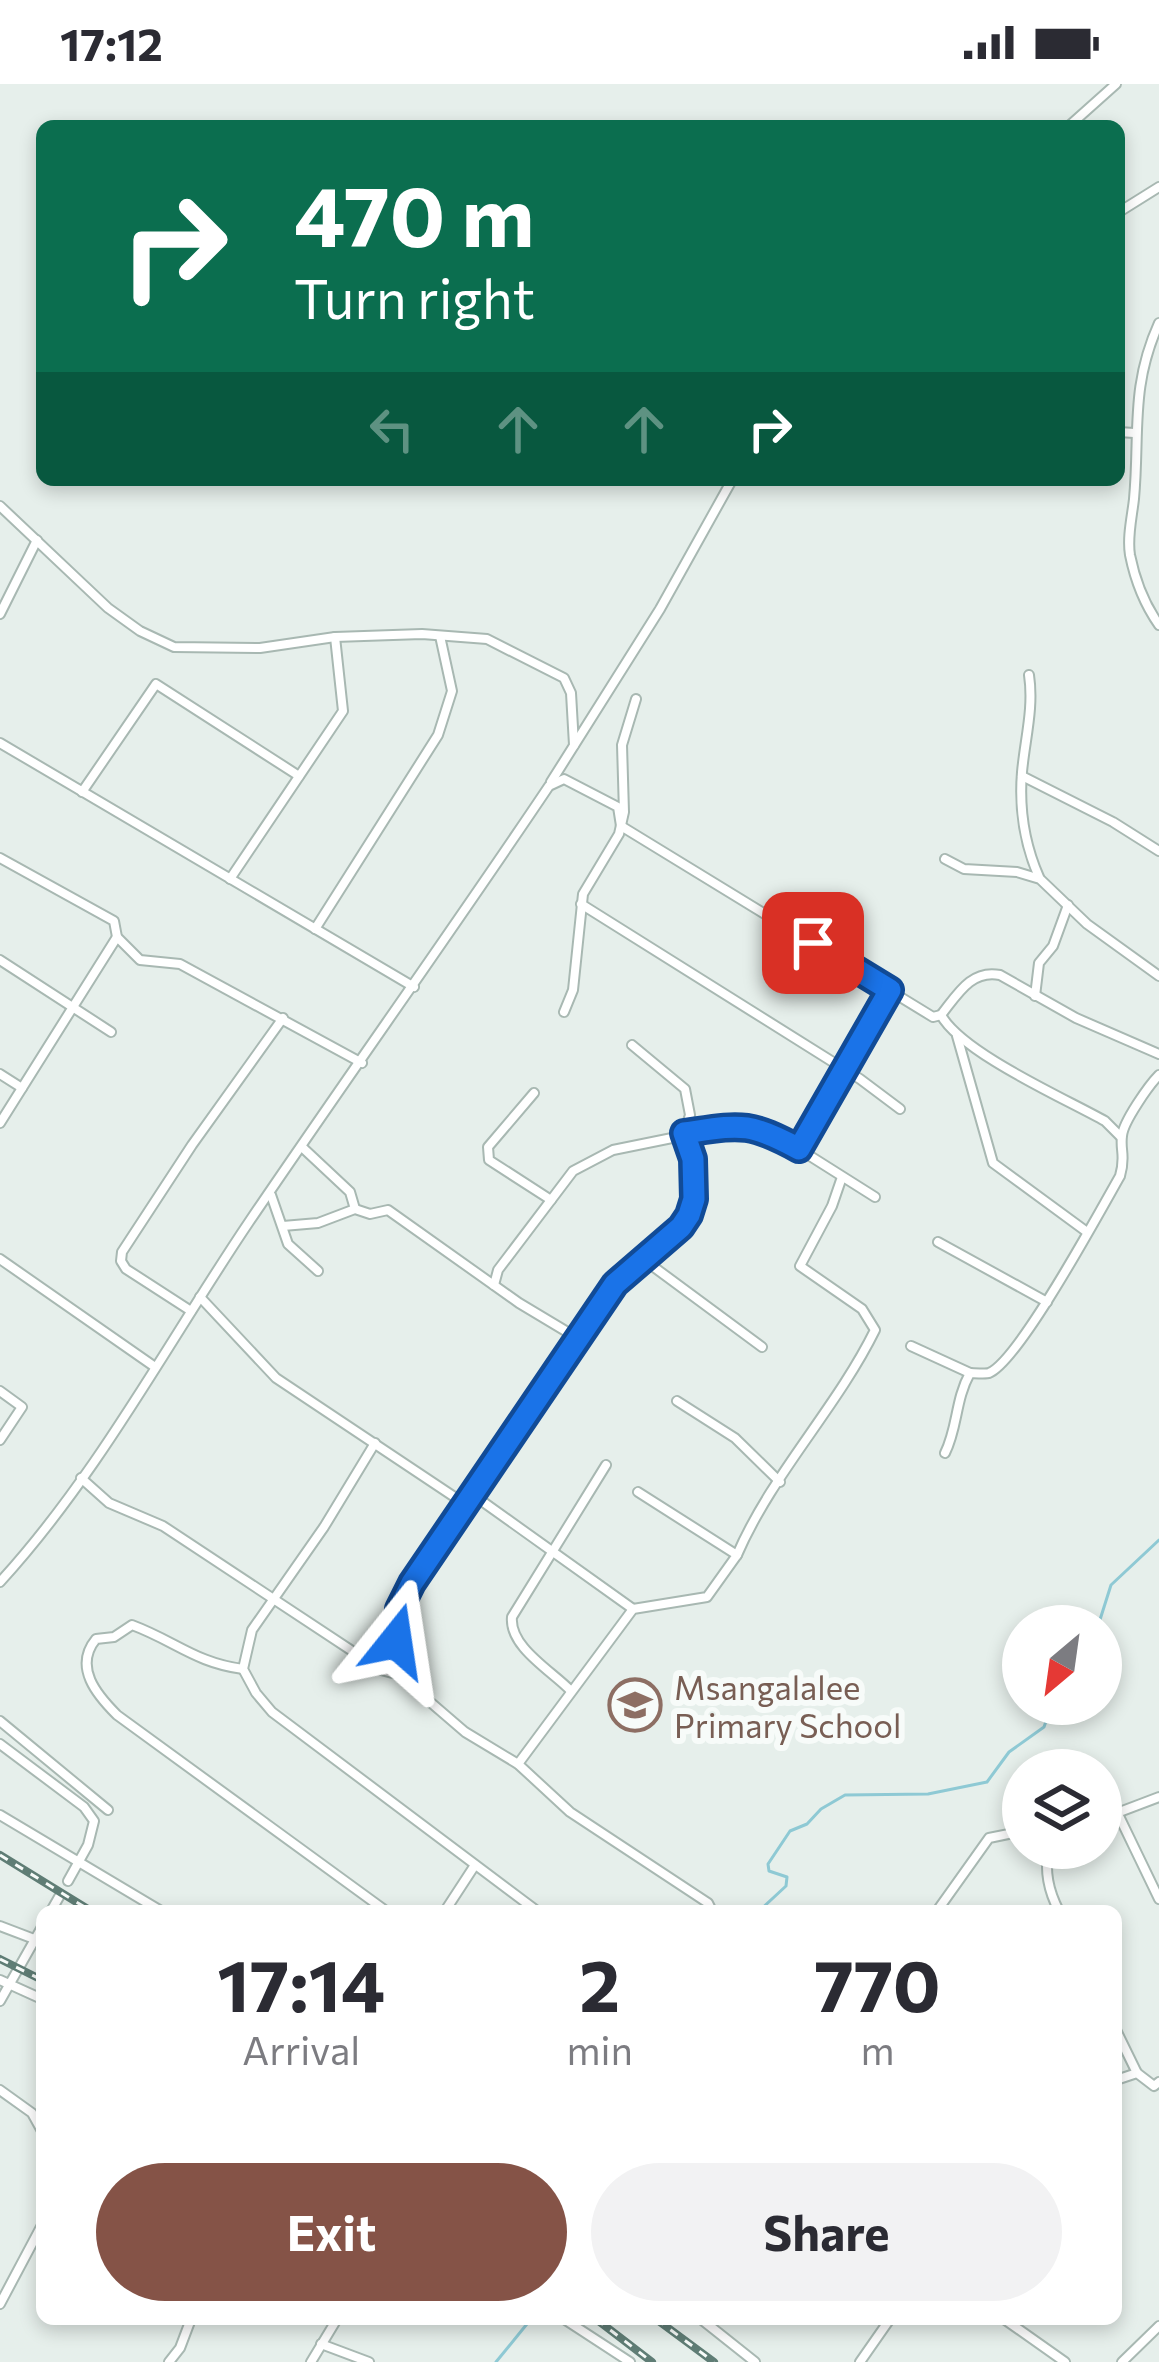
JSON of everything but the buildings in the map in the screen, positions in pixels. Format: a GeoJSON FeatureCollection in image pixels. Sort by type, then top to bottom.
{"type":"FeatureCollection","features":[{"type":"Feature","properties":{"kind":"street"},"geometry":{"type":"LineString","coordinates":[[1076,120],[1116,84]]}},
{"type":"Feature","properties":{"kind":"street"},"geometry":{"type":"LineString","coordinates":[[1125,208],[1159,187]]}},
{"type":"Feature","properties":{"kind":"street"},"geometry":{"type":"LineString","coordinates":[[1159,322],[1147,348],[1134,433],[1129,550],[1143,597],[1159,625]]}},
{"type":"Feature","properties":{"kind":"street"},"geometry":{"type":"LineString","coordinates":[[1125,432],[1134,433]]}},
{"type":"Feature","properties":{"kind":"street"},"geometry":{"type":"LineString","coordinates":[[0,1582],[33,1546],[81,1478],[549,785],[660,609],[729,486]]}},
{"type":"Feature","properties":{"kind":"street"},"geometry":{"type":"LineString","coordinates":[[0,506],[108,608],[174,647],[260,648],[334,637],[487,639],[564,677],[572,692],[574,746]]}},
{"type":"Feature","properties":{"kind":"street"},"geometry":{"type":"LineString","coordinates":[[0,614],[22,563],[38,540]]}},
{"type":"Feature","properties":{"kind":"street"},"geometry":{"type":"LineString","coordinates":[[315,929],[438,735],[452,691],[440,636]]}},
{"type":"Feature","properties":{"kind":"street"},"geometry":{"type":"LineString","coordinates":[[230,879],[343,711],[334,637]]}},
{"type":"Feature","properties":{"kind":"street"},"geometry":{"type":"LineString","coordinates":[[1030,675],[1032,700],[1022,776],[1026,848],[1040,879],[1099,933],[1159,976]]}},
{"type":"Feature","properties":{"kind":"street"},"geometry":{"type":"LineString","coordinates":[[82,792],[156,685],[299,776]]}},
{"type":"Feature","properties":{"kind":"street"},"geometry":{"type":"LineString","coordinates":[[564,1012],[573,990],[581,904],[621,826],[622,746],[636,699]]}},
{"type":"Feature","properties":{"kind":"street"},"geometry":{"type":"LineString","coordinates":[[0,743],[414,987]]}},
{"type":"Feature","properties":{"kind":"street"},"geometry":{"type":"LineString","coordinates":[[1022,776],[1159,851]]}},
{"type":"Feature","properties":{"kind":"street"},"geometry":{"type":"LineString","coordinates":[[549,785],[564,779],[618,807],[621,826],[933,1017],[940,1016],[969,980],[987,973],[1000,975],[1159,1054]]}},
{"type":"Feature","properties":{"kind":"street"},"geometry":{"type":"LineString","coordinates":[[0,858],[114,921],[117,937],[140,960],[180,964],[362,1063]]}},
{"type":"Feature","properties":{"kind":"street"},"geometry":{"type":"LineString","coordinates":[[945,859],[964,869],[1017,872],[1040,879]]}},
{"type":"Feature","properties":{"kind":"street"},"geometry":{"type":"LineString","coordinates":[[581,904],[900,1109]]}},
{"type":"Feature","properties":{"kind":"street"},"geometry":{"type":"LineString","coordinates":[[1035,996],[1039,963],[1053,946],[1068,904]]}},
{"type":"Feature","properties":{"kind":"street"},"geometry":{"type":"LineString","coordinates":[[0,1123],[117,937]]}},
{"type":"Feature","properties":{"kind":"street"},"geometry":{"type":"LineString","coordinates":[[0,960],[111,1031]]}},
{"type":"Feature","properties":{"kind":"street"},"geometry":{"type":"LineString","coordinates":[[799,1149],[890,990]]}},
{"type":"Feature","properties":{"kind":"street"},"geometry":{"type":"LineString","coordinates":[[910,1346],[970,1373],[988,1374],[1004,1361],[1047,1302],[1120,1176],[1125,1158],[1121,1138],[1105,1121],[956,1035],[940,1016]]}},
{"type":"Feature","properties":{"kind":"street"},"geometry":{"type":"LineString","coordinates":[[191,1311],[126,1269],[122,1252],[283,1018]]}},
{"type":"Feature","properties":{"kind":"street"},"geometry":{"type":"LineString","coordinates":[[956,1035],[993,1163],[1087,1233]]}},
{"type":"Feature","properties":{"kind":"street"},"geometry":{"type":"LineString","coordinates":[[405,1677],[396,1641],[399,1609],[615,1284],[689,1215],[694,1199],[693,1159],[684,1133],[690,1114],[685,1089],[632,1045]]}},
{"type":"Feature","properties":{"kind":"street"},"geometry":{"type":"LineString","coordinates":[[0,1074],[22,1088]]}},
{"type":"Feature","properties":{"kind":"street"},"geometry":{"type":"LineString","coordinates":[[1121,1138],[1147,1086],[1159,1075]]}},
{"type":"Feature","properties":{"kind":"street"},"geometry":{"type":"LineString","coordinates":[[534,1093],[488,1147],[488,1160],[551,1200]]}},
{"type":"Feature","properties":{"kind":"street"},"geometry":{"type":"LineString","coordinates":[[494,1285],[498,1270],[573,1171],[613,1150],[684,1133],[741,1124],[764,1130],[875,1197]]}},
{"type":"Feature","properties":{"kind":"street"},"geometry":{"type":"LineString","coordinates":[[302,1148],[350,1192],[355,1209]]}},
{"type":"Feature","properties":{"kind":"street"},"geometry":{"type":"LineString","coordinates":[[518,1764],[634,1610],[707,1597],[831,1400],[856,1369],[875,1330],[862,1309],[800,1266],[842,1177]]}},
{"type":"Feature","properties":{"kind":"street"},"geometry":{"type":"LineString","coordinates":[[270,1193],[288,1244],[318,1271]]}},
{"type":"Feature","properties":{"kind":"street"},"geometry":{"type":"LineString","coordinates":[[283,1226],[317,1223],[355,1209],[370,1214],[388,1210],[579,1339]]}},
{"type":"Feature","properties":{"kind":"street"},"geometry":{"type":"LineString","coordinates":[[938,1242],[1047,1302]]}},
{"type":"Feature","properties":{"kind":"street"},"geometry":{"type":"LineString","coordinates":[[0,1259],[154,1367]]}},
{"type":"Feature","properties":{"kind":"street"},"geometry":{"type":"LineString","coordinates":[[644,1259],[762,1347]]}},
{"type":"Feature","properties":{"kind":"street"},"geometry":{"type":"LineString","coordinates":[[200,1297],[276,1378],[465,1504]]}},
{"type":"Feature","properties":{"kind":"street"},"geometry":{"type":"LineString","coordinates":[[945,1453],[954,1434],[959,1392],[970,1373]]}},
{"type":"Feature","properties":{"kind":"street"},"geometry":{"type":"LineString","coordinates":[[0,1391],[22,1407],[0,1440]]}},
{"type":"Feature","properties":{"kind":"street"},"geometry":{"type":"LineString","coordinates":[[677,1401],[735,1438],[780,1482]]}},
{"type":"Feature","properties":{"kind":"street"},"geometry":{"type":"LineString","coordinates":[[375,1443],[252,1630],[243,1669],[272,1712],[529,1905]]}},
{"type":"Feature","properties":{"kind":"street"},"geometry":{"type":"LineString","coordinates":[[571,1691],[519,1642],[511,1628],[512,1617],[606,1465]]}},
{"type":"Feature","properties":{"kind":"street"},"geometry":{"type":"LineString","coordinates":[[81,1478],[110,1503],[163,1526],[381,1670],[405,1677],[465,1732],[518,1764],[570,1812],[709,1905]]}},
{"type":"Feature","properties":{"kind":"street"},"geometry":{"type":"LineString","coordinates":[[638,1492],[737,1555]]}},
{"type":"Feature","properties":{"kind":"street"},"geometry":{"type":"LineString","coordinates":[[472,1494],[634,1610]]}},
{"type":"Feature","properties":{"kind":"street"},"geometry":{"type":"LineString","coordinates":[[243,1669],[212,1665],[132,1625],[97,1639],[87,1657],[93,1691],[117,1715],[378,1905]]}},
{"type":"Feature","properties":{"kind":"street"},"geometry":{"type":"LineString","coordinates":[[0,1720],[108,1810]]}},
{"type":"Feature","properties":{"kind":"street"},"geometry":{"type":"LineString","coordinates":[[0,1744],[84,1807],[94,1821],[68,1881]]}},
{"type":"Feature","properties":{"kind":"street"},"geometry":{"type":"LineString","coordinates":[[1122,1812],[1159,1797]]}},
{"type":"Feature","properties":{"kind":"street"},"geometry":{"type":"LineString","coordinates":[[0,1815],[151,1905]]}},
{"type":"Feature","properties":{"kind":"street"},"geometry":{"type":"LineString","coordinates":[[1122,1822],[1159,1899]]}},
{"type":"Feature","properties":{"kind":"street"},"geometry":{"type":"LineString","coordinates":[[941,1905],[989,1838],[1002,1835]]}},
{"type":"Feature","properties":{"kind":"street"},"geometry":{"type":"LineString","coordinates":[[449,1905],[475,1865]]}},
{"type":"Feature","properties":{"kind":"street"},"geometry":{"type":"LineString","coordinates":[[1045,1869],[1056,1905]]}},
{"type":"Feature","properties":{"kind":"street"},"geometry":{"type":"LineString","coordinates":[[54,1905],[59,1897]]}},
{"type":"Feature","properties":{"kind":"street"},"geometry":{"type":"LineString","coordinates":[[0,1926],[36,1940]]}},
{"type":"Feature","properties":{"kind":"street"},"geometry":{"type":"LineString","coordinates":[[0,2001],[5,1982],[36,1945]]}},
{"type":"Feature","properties":{"kind":"street"},"geometry":{"type":"LineString","coordinates":[[5,1982],[36,1997]]}},
{"type":"Feature","properties":{"kind":"street"},"geometry":{"type":"LineString","coordinates":[[1122,2042],[1137,2073],[1154,2086],[1159,2082]]}},
{"type":"Feature","properties":{"kind":"street"},"geometry":{"type":"LineString","coordinates":[[1122,2078],[1137,2073]]}},
{"type":"Feature","properties":{"kind":"street"},"geometry":{"type":"LineString","coordinates":[[0,2090],[36,2120]]}},
{"type":"Feature","properties":{"kind":"street"},"geometry":{"type":"LineString","coordinates":[[0,2303],[36,2236]]}},
{"type":"Feature","properties":{"kind":"street"},"geometry":{"type":"LineString","coordinates":[[169,2362],[189,2325]]}},
{"type":"Feature","properties":{"kind":"street"},"geometry":{"type":"LineString","coordinates":[[311,2362],[334,2325]]}},
{"type":"Feature","properties":{"kind":"street"},"geometry":{"type":"LineString","coordinates":[[573,2325],[630,2362]]}},
{"type":"Feature","properties":{"kind":"street"},"geometry":{"type":"LineString","coordinates":[[709,2325],[755,2362]]}},
{"type":"Feature","properties":{"kind":"street"},"geometry":{"type":"LineString","coordinates":[[860,2362],[886,2325]]}},
{"type":"Feature","properties":{"kind":"street"},"geometry":{"type":"LineString","coordinates":[[1013,2325],[1065,2362]]}},
{"type":"Feature","properties":{"kind":"street"},"geometry":{"type":"LineString","coordinates":[[1122,2362],[1159,2326]]}},
{"type":"Feature","properties":{"kind":"street"},"geometry":{"type":"LineString","coordinates":[[321,2344],[369,2362]]}},
{"type":"Feature","properties":{"kind":"waterway"},"geometry":{"type":"LineString","coordinates":[[1105,1605],[1111,1585],[1159,1540]]}},
{"type":"Feature","properties":{"kind":"waterway"},"geometry":{"type":"LineString","coordinates":[[765,1905],[786,1886],[787,1877],[769,1871],[768,1864],[790,1831],[807,1824],[821,1809],[845,1795],[928,1794],[987,1782],[1009,1752],[1045,1725]]}},
{"type":"Feature","properties":{"kind":"waterway"},"geometry":{"type":"LineString","coordinates":[[496,2362],[526,2325]]}},
{"type":"Feature","properties":{"kind":"railway"},"geometry":{"type":"LineString","coordinates":[[0,1855],[81,1905]]}},
{"type":"Feature","properties":{"kind":"railway"},"geometry":{"type":"LineString","coordinates":[[0,1959],[36,1977]]}},
{"type":"Feature","properties":{"kind":"railway"},"geometry":{"type":"LineString","coordinates":[[604,2325],[652,2362]]}},
{"type":"Feature","properties":{"kind":"railway"},"geometry":{"type":"LineString","coordinates":[[664,2325],[714,2362]]}},
{"type":"Feature","properties":{"kind":"place","name":"Msangalalee Primary School"},"geometry":{"type":"Point","coordinates":[635,1705]}},
{"type":"Feature","properties":{"kind":"route"},"geometry":{"type":"LineString","coordinates":[[396,1641],[401,1601],[544,1387],[615,1284],[689,1215],[694,1171],[684,1133],[741,1124],[799,1149],[846,1071],[890,990],[813,943]]}}]}
